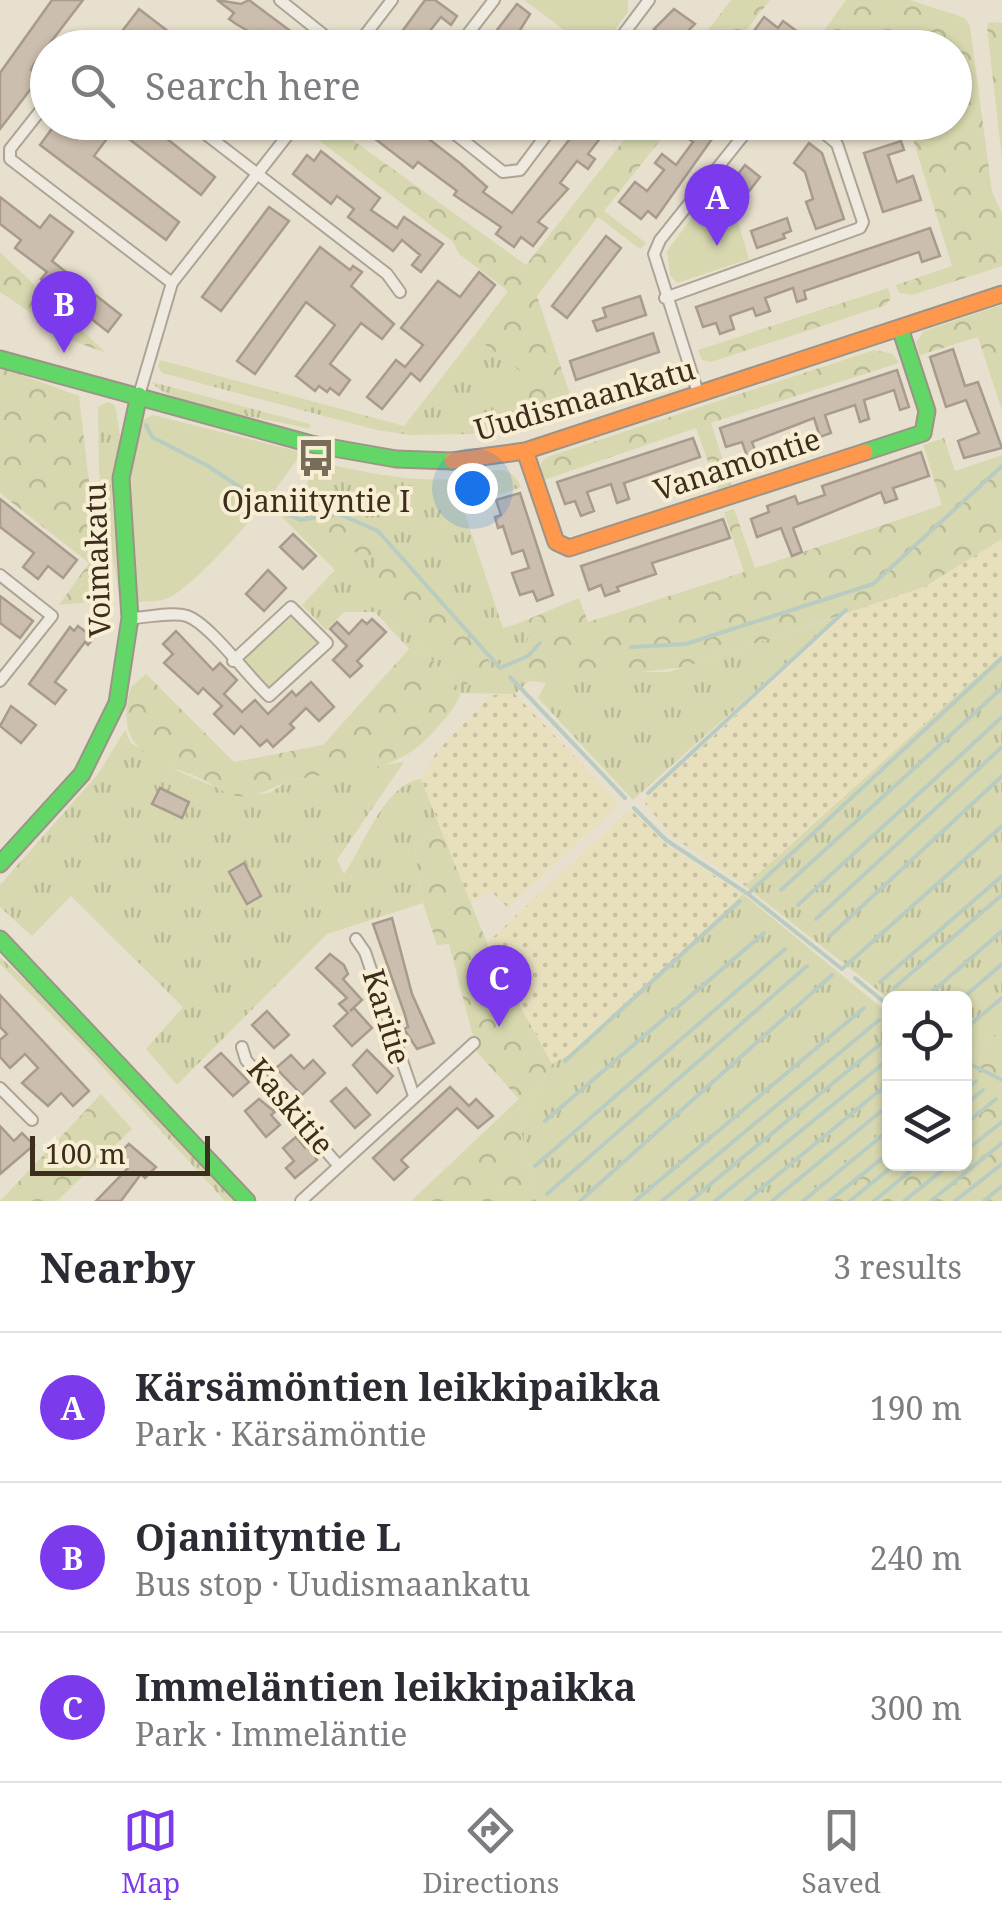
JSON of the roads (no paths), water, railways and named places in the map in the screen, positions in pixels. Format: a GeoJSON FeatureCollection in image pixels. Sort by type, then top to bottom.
{"type":"FeatureCollection","features":[{"type":"Feature","properties":{"kind":"street"},"geometry":{"type":"LineString","coordinates":[[369,30],[392,0]]}},
{"type":"Feature","properties":{"kind":"street"},"geometry":{"type":"LineString","coordinates":[[471,30],[494,0]]}},
{"type":"Feature","properties":{"kind":"street"},"geometry":{"type":"LineString","coordinates":[[626,30],[649,0]]}},
{"type":"Feature","properties":{"kind":"street"},"geometry":{"type":"LineString","coordinates":[[282,1],[318,30]]}},
{"type":"Feature","properties":{"kind":"street"},"geometry":{"type":"LineString","coordinates":[[30,123],[10,149],[10,158],[172,283]]}},
{"type":"Feature","properties":{"kind":"street"},"geometry":{"type":"LineString","coordinates":[[213,140],[387,274],[400,292]]}},
{"type":"Feature","properties":{"kind":"street"},"geometry":{"type":"LineString","coordinates":[[139,396],[172,283],[284,140]]}},
{"type":"Feature","properties":{"kind":"street"},"geometry":{"type":"LineString","coordinates":[[463,140],[504,172],[512,173],[520,170],[542,140]]}},
{"type":"Feature","properties":{"kind":"street"},"geometry":{"type":"LineString","coordinates":[[700,396],[654,262],[660,240],[740,140]]}},
{"type":"Feature","properties":{"kind":"street"},"geometry":{"type":"LineString","coordinates":[[665,298],[860,228],[863,222],[837,144],[832,140]]}},
{"type":"Feature","properties":{"kind":"street","name":"Uudismaankatu"},"geometry":{"type":"LineString","coordinates":[[0,359],[310,444],[394,460],[473,462],[525,452],[1002,294]]}},
{"type":"Feature","properties":{"kind":"street","name":"Vanamontie"},"geometry":{"type":"LineString","coordinates":[[525,452],[556,542],[569,548],[922,433],[927,411],[900,328]]}},
{"type":"Feature","properties":{"kind":"street","name":"Voimakatu"},"geometry":{"type":"LineString","coordinates":[[0,864],[64,797],[93,756],[121,686],[130,618],[120,494],[139,396]]}},
{"type":"Feature","properties":{"kind":"street"},"geometry":{"type":"LineString","coordinates":[[0,576],[52,616],[0,681]]}},
{"type":"Feature","properties":{"kind":"street"},"geometry":{"type":"LineString","coordinates":[[130,618],[188,616],[233,661],[270,696],[327,643],[290,607],[233,661]]}},
{"type":"Feature","properties":{"kind":"street","name":"Karitie"},"geometry":{"type":"LineString","coordinates":[[356,939],[366,952],[414,1096]]}},
{"type":"Feature","properties":{"kind":"street"},"geometry":{"type":"LineString","coordinates":[[0,940],[247,1201]]}},
{"type":"Feature","properties":{"kind":"street"},"geometry":{"type":"LineString","coordinates":[[301,1201],[474,1043]]}},
{"type":"Feature","properties":{"kind":"street","name":"Kaskitie"},"geometry":{"type":"LineString","coordinates":[[242,1047],[246,1060],[340,1166]]}},
{"type":"Feature","properties":{"kind":"street"},"geometry":{"type":"LineString","coordinates":[[0,1088],[32,1120]]}},
{"type":"Feature","properties":{"kind":"waterway"},"geometry":{"type":"LineString","coordinates":[[146,425],[152,437],[208,466],[262,502]]}},
{"type":"Feature","properties":{"kind":"waterway"},"geometry":{"type":"LineString","coordinates":[[631,647],[686,644],[873,584],[1002,466]]}},
{"type":"Feature","properties":{"kind":"waterway"},"geometry":{"type":"LineString","coordinates":[[285,513],[300,520],[339,514],[378,531],[500,668],[528,656],[540,643]]}},
{"type":"Feature","properties":{"kind":"waterway"},"geometry":{"type":"LineString","coordinates":[[648,793],[846,610]]}},
{"type":"Feature","properties":{"kind":"waterway"},"geometry":{"type":"LineString","coordinates":[[749,893],[1002,658]]}},
{"type":"Feature","properties":{"kind":"waterway"},"geometry":{"type":"LineString","coordinates":[[510,677],[625,798]]}},
{"type":"Feature","properties":{"kind":"waterway"},"geometry":{"type":"LineString","coordinates":[[781,890],[1002,688]]}},
{"type":"Feature","properties":{"kind":"waterway"},"geometry":{"type":"LineString","coordinates":[[798,905],[1002,717]]}},
{"type":"Feature","properties":{"kind":"waterway"},"geometry":{"type":"LineString","coordinates":[[816,919],[1002,747]]}},
{"type":"Feature","properties":{"kind":"waterway"},"geometry":{"type":"LineString","coordinates":[[830,936],[1002,776]]}},
{"type":"Feature","properties":{"kind":"waterway"},"geometry":{"type":"LineString","coordinates":[[634,808],[666,840],[748,894],[842,969],[1002,826]]}},
{"type":"Feature","properties":{"kind":"waterway"},"geometry":{"type":"LineString","coordinates":[[880,982],[1002,876]]}},
{"type":"Feature","properties":{"kind":"waterway"},"geometry":{"type":"LineString","coordinates":[[894,988],[1002,895]]}},
{"type":"Feature","properties":{"kind":"waterway"},"geometry":{"type":"LineString","coordinates":[[565,1061],[740,901]]}},
{"type":"Feature","properties":{"kind":"waterway"},"geometry":{"type":"LineString","coordinates":[[933,991],[1002,931]]}},
{"type":"Feature","properties":{"kind":"waterway"},"geometry":{"type":"LineString","coordinates":[[545,1121],[764,933]]}},
{"type":"Feature","properties":{"kind":"waterway"},"geometry":{"type":"LineString","coordinates":[[535,1166],[785,949]]}},
{"type":"Feature","properties":{"kind":"waterway"},"geometry":{"type":"LineString","coordinates":[[971,991],[1002,964]]}},
{"type":"Feature","properties":{"kind":"waterway"},"geometry":{"type":"LineString","coordinates":[[547,1194],[807,966]]}},
{"type":"Feature","properties":{"kind":"waterway"},"geometry":{"type":"LineString","coordinates":[[580,1201],[832,975]]}},
{"type":"Feature","properties":{"kind":"waterway"},"geometry":{"type":"LineString","coordinates":[[855,978],[882,1000]]}},
{"type":"Feature","properties":{"kind":"waterway"},"geometry":{"type":"LineString","coordinates":[[972,1023],[1002,998]]}},
{"type":"Feature","properties":{"kind":"waterway"},"geometry":{"type":"LineString","coordinates":[[635,1201],[864,1008]]}},
{"type":"Feature","properties":{"kind":"waterway"},"geometry":{"type":"LineString","coordinates":[[662,1201],[879,1020]]}},
{"type":"Feature","properties":{"kind":"waterway"},"geometry":{"type":"LineString","coordinates":[[690,1201],[882,1043]]}},
{"type":"Feature","properties":{"kind":"waterway"},"geometry":{"type":"LineString","coordinates":[[715,1201],[882,1065]]}},
{"type":"Feature","properties":{"kind":"waterway"},"geometry":{"type":"LineString","coordinates":[[972,1065],[1002,1080]]}},
{"type":"Feature","properties":{"kind":"waterway"},"geometry":{"type":"LineString","coordinates":[[972,1084],[976,1081]]}},
{"type":"Feature","properties":{"kind":"waterway"},"geometry":{"type":"LineString","coordinates":[[746,1201],[882,1089]]}},
{"type":"Feature","properties":{"kind":"waterway"},"geometry":{"type":"LineString","coordinates":[[972,1099],[983,1090]]}},
{"type":"Feature","properties":{"kind":"waterway"},"geometry":{"type":"LineString","coordinates":[[972,1118],[996,1099]]}},
{"type":"Feature","properties":{"kind":"waterway"},"geometry":{"type":"LineString","coordinates":[[772,1201],[882,1111]]}},
{"type":"Feature","properties":{"kind":"waterway"},"geometry":{"type":"LineString","coordinates":[[972,1146],[1002,1122]]}},
{"type":"Feature","properties":{"kind":"waterway"},"geometry":{"type":"LineString","coordinates":[[803,1201],[882,1136]]}},
{"type":"Feature","properties":{"kind":"waterway"},"geometry":{"type":"LineString","coordinates":[[931,1201],[1002,1143]]}},
{"type":"Feature","properties":{"kind":"waterway"},"geometry":{"type":"LineString","coordinates":[[829,1201],[882,1158]]}},
{"type":"Feature","properties":{"kind":"waterway"},"geometry":{"type":"LineString","coordinates":[[955,1201],[1002,1164]]}},
{"type":"Feature","properties":{"kind":"waterway"},"geometry":{"type":"LineString","coordinates":[[850,1201],[886,1171]]}},
{"type":"Feature","properties":{"kind":"waterway"},"geometry":{"type":"LineString","coordinates":[[874,1201],[910,1171]]}},
{"type":"Feature","properties":{"kind":"waterway"},"geometry":{"type":"LineString","coordinates":[[904,1201],[941,1171]]}},
{"type":"Feature","properties":{"kind":"waterway"},"geometry":{"type":"LineString","coordinates":[[984,1201],[1002,1186]]}},
{"type":"Feature","properties":{"kind":"place","name":"Kärsämöntien leikkipaikka"},"geometry":{"type":"Point","coordinates":[717,246]}},
{"type":"Feature","properties":{"kind":"place","name":"Ojaniityntie L"},"geometry":{"type":"Point","coordinates":[64,353]}},
{"type":"Feature","properties":{"kind":"place","name":"Ojaniityntie I"},"geometry":{"type":"Point","coordinates":[316,458]}},
{"type":"Feature","properties":{"kind":"place","name":"Immeläntien leikkipaikka"},"geometry":{"type":"Point","coordinates":[499,1027]}}]}
